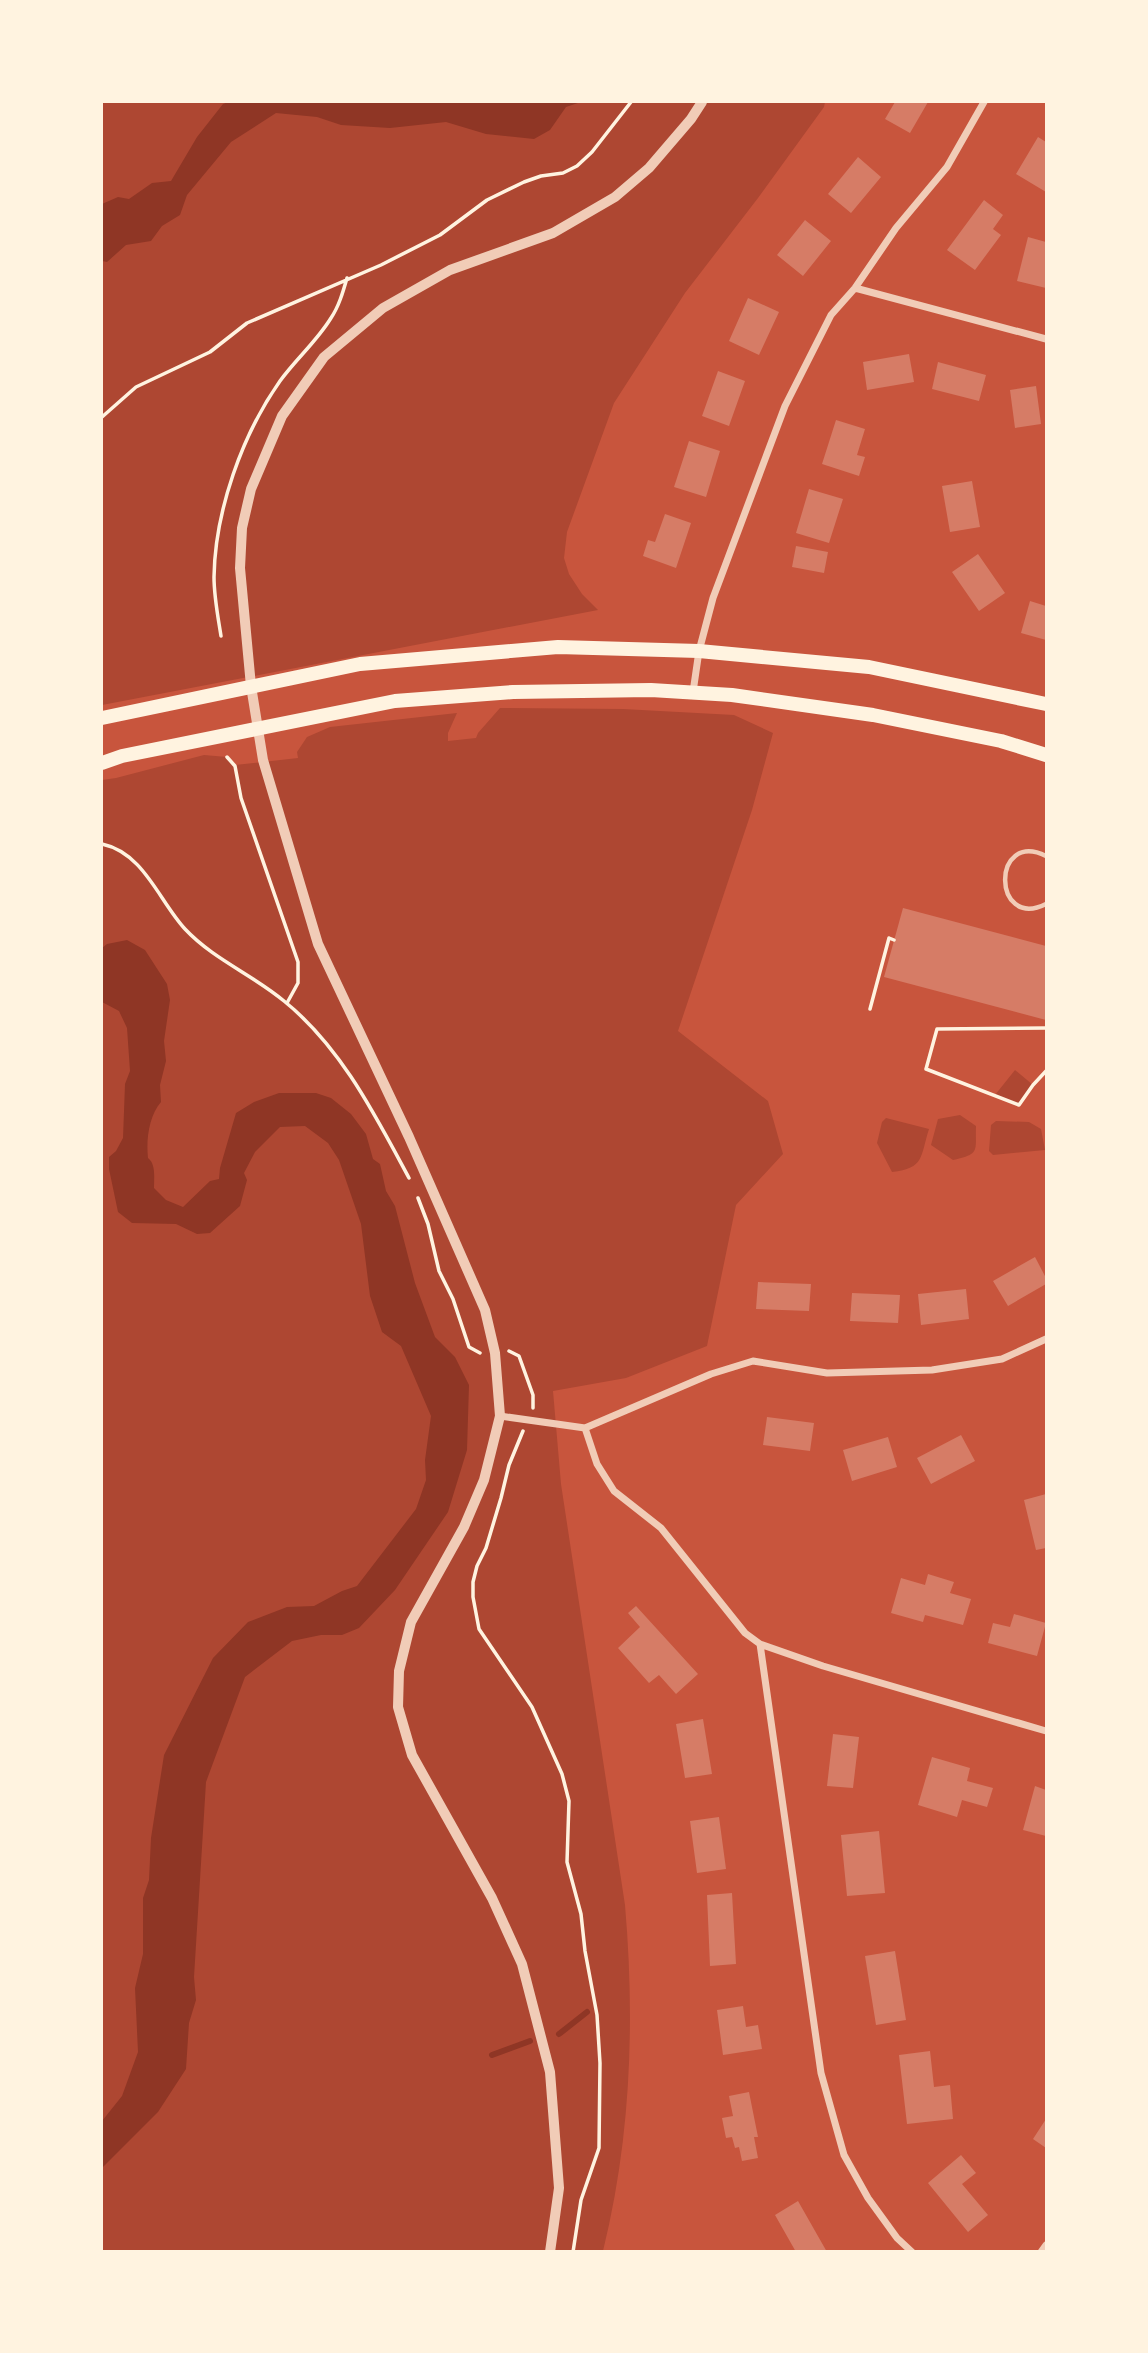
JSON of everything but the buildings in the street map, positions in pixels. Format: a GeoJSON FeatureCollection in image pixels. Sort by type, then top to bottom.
{"type":"FeatureCollection","features":[{"type":"Feature","properties":{"kind":"main road"},"geometry":{"type":"LineString","coordinates":[[102,718],[360,664],[558,647],[699,651],[869,667],[1046,704]]}},
{"type":"Feature","properties":{"kind":"main road"},"geometry":{"type":"LineString","coordinates":[[102,763],[122,756],[396,701],[513,692],[651,690],[732,695],[873,715],[1001,741],[1046,755]]}},
{"type":"Feature","properties":{"kind":"street"},"geometry":{"type":"LineString","coordinates":[[550,2252],[559,2188],[550,2072],[522,1964],[492,1898],[412,1755],[398,1707],[399,1671],[411,1622],[464,1527],[484,1480],[500,1416],[495,1353],[485,1310],[410,1137],[318,944],[263,760],[257,729],[250,686],[240,568],[242,528],[251,489],[282,416],[324,357],[383,308],[450,270],[553,233],[615,197],[649,168],[702,102]]}},
{"type":"Feature","properties":{"kind":"street"},"geometry":{"type":"LineString","coordinates":[[694,692],[699,651],[713,598],[785,406],[831,315],[855,288],[896,228],[947,167],[984,102]]}},
{"type":"Feature","properties":{"kind":"street"},"geometry":{"type":"LineString","coordinates":[[855,288],[1046,339]]}},
{"type":"Feature","properties":{"kind":"street"},"geometry":{"type":"LineString","coordinates":[[500,1416],[585,1429],[711,1374],[753,1361],[827,1373],[932,1370],[1002,1359],[1046,1339]]}},
{"type":"Feature","properties":{"kind":"street"},"geometry":{"type":"LineString","coordinates":[[585,1429],[597,1464],[614,1491],[661,1528],[745,1633],[760,1644],[823,1666],[1046,1731]]}},
{"type":"Feature","properties":{"kind":"street"},"geometry":{"type":"LineString","coordinates":[[760,1644],[821,2073],[844,2155],[868,2198],[897,2238],[912,2252]]}},
{"type":"Feature","properties":{"kind":"street"},"geometry":{"type":"LineString","coordinates":[[1041,2252],[1046,2245]]}},
{"type":"Feature","properties":{"kind":"lane"},"geometry":{"type":"LineString","coordinates":[[1046,856],[1031,852],[1014,858],[1008,866],[1004,882],[1006,891],[1017,904],[1033,908],[1046,904]]}},
{"type":"Feature","properties":{"kind":"path"},"geometry":{"type":"LineString","coordinates":[[102,416],[136,387],[210,352],[247,323],[381,265],[440,235],[487,200],[524,182],[563,173],[578,166],[631,102]]}},
{"type":"Feature","properties":{"kind":"path"},"geometry":{"type":"LineString","coordinates":[[227,757],[235,765],[241,798],[298,962],[298,983],[287,1003]]}},
{"type":"Feature","properties":{"kind":"path"},"geometry":{"type":"LineString","coordinates":[[102,844],[111,846],[135,863],[194,938],[287,1003],[317,1034],[340,1061],[377,1118],[413,1185]]}},
{"type":"Feature","properties":{"kind":"path"},"geometry":{"type":"LineString","coordinates":[[870,1009],[889,938],[894,940]]}},
{"type":"Feature","properties":{"kind":"path"},"geometry":{"type":"LineString","coordinates":[[1046,1028],[937,1029],[926,1069],[1019,1105],[1046,1071]]}},
{"type":"Feature","properties":{"kind":"path"},"geometry":{"type":"LineString","coordinates":[[416,1194],[428,1224],[439,1271],[453,1299],[469,1347],[484,1354]]}},
{"type":"Feature","properties":{"kind":"path"},"geometry":{"type":"LineString","coordinates":[[504,1351],[519,1356],[534,1406]]}},
{"type":"Feature","properties":{"kind":"path"},"geometry":{"type":"LineString","coordinates":[[519,1439],[486,1548],[477,1566],[473,1597],[479,1629],[532,1707],[562,1774],[569,1801],[567,1862],[581,1914],[597,2015],[600,2063],[599,2148],[581,2200],[573,2252]]}},
{"type":"Feature","properties":{"kind":"shaded area"},"geometry":{"type":"Polygon","coordinates":[[[102,102],[825,102],[758,198],[685,293],[614,403],[567,532],[564,558],[569,574],[582,594],[598,610],[102,705],[102,102]]]}},
{"type":"Feature","properties":{"kind":"shaded area"},"geometry":{"type":"Polygon","coordinates":[[[581,102],[566,107],[550,130],[534,139],[486,134],[446,122],[390,128],[341,125],[317,117],[276,113],[231,142],[187,195],[180,215],[162,226],[151,241],[126,245],[107,262],[102,261],[102,204],[118,197],[129,199],[152,183],[171,181],[197,137],[223,104],[581,102]]]}},
{"type":"Feature","properties":{"kind":"shaded area"},"geometry":{"type":"Polygon","coordinates":[[[500,708],[623,709],[734,715],[773,733],[752,810],[678,1031],[768,1101],[783,1154],[736,1205],[707,1346],[626,1378],[553,1391],[561,1484],[625,1905],[628,1949],[630,2036],[625,2122],[620,2166],[603,2251],[102,2251],[102,780],[204,755],[227,757],[235,765],[298,758],[297,752],[307,737],[330,727],[457,713],[448,733],[448,741],[476,738],[500,708]]]}},
{"type":"Feature","properties":{"kind":"shaded area"},"geometry":{"type":"Polygon","coordinates":[[[127,940],[145,950],[167,984],[170,1000],[164,1041],[166,1061],[160,1085],[161,1102],[151,1121],[148,1136],[148,1158],[153,1167],[154,1188],[166,1200],[183,1207],[210,1181],[219,1179],[236,1113],[254,1102],[279,1093],[316,1093],[331,1098],[351,1114],[366,1134],[373,1159],[380,1164],[386,1191],[395,1206],[415,1283],[435,1337],[455,1357],[469,1385],[467,1450],[448,1512],[395,1590],[359,1628],[342,1635],[321,1635],[292,1641],[245,1677],[206,1782],[194,1977],[196,2000],[189,2023],[186,2069],[158,2112],[102,2168],[102,2121],[122,2096],[138,2052],[135,1988],[143,1954],[143,1898],[149,1880],[151,1838],[164,1755],[213,1658],[248,1622],[287,1607],[314,1606],[357,1586],[416,1509],[426,1480],[425,1460],[431,1416],[401,1346],[382,1332],[370,1296],[361,1224],[339,1160],[328,1143],[305,1126],[280,1127],[255,1152],[244,1173],[247,1180],[240,1206],[210,1233],[197,1234],[176,1224],[132,1223],[118,1212],[109,1157],[123,1138],[125,1084],[130,1071],[127,1028],[119,1011],[102,1002],[102,948],[107,944],[127,940]]]}},
{"type":"Feature","properties":{"kind":"shaded area"},"geometry":{"type":"Polygon","coordinates":[[[1015,1070],[1033,1085],[1019,1105],[995,1095],[1015,1070]]]}},
{"type":"Feature","properties":{"kind":"shaded area"},"geometry":{"type":"Polygon","coordinates":[[[960,1115],[976,1126],[976,1146],[968,1156],[953,1160],[931,1145],[938,1119],[960,1115]]]}},
{"type":"Feature","properties":{"kind":"shaded area"},"geometry":{"type":"Polygon","coordinates":[[[886,1118],[929,1129],[920,1160],[910,1168],[892,1172],[877,1143],[882,1122],[886,1118]]]}},
{"type":"Feature","properties":{"kind":"shaded area"},"geometry":{"type":"Polygon","coordinates":[[[996,1121],[1029,1122],[1041,1129],[1045,1150],[993,1155],[989,1151],[991,1125],[996,1121]]]}},
{"type":"Feature","properties":{"kind":"waterway"},"geometry":{"type":"LineString","coordinates":[[559,2034],[587,2012]]}},
{"type":"Feature","properties":{"kind":"waterway"},"geometry":{"type":"LineString","coordinates":[[492,2055],[530,2041]]}}]}
